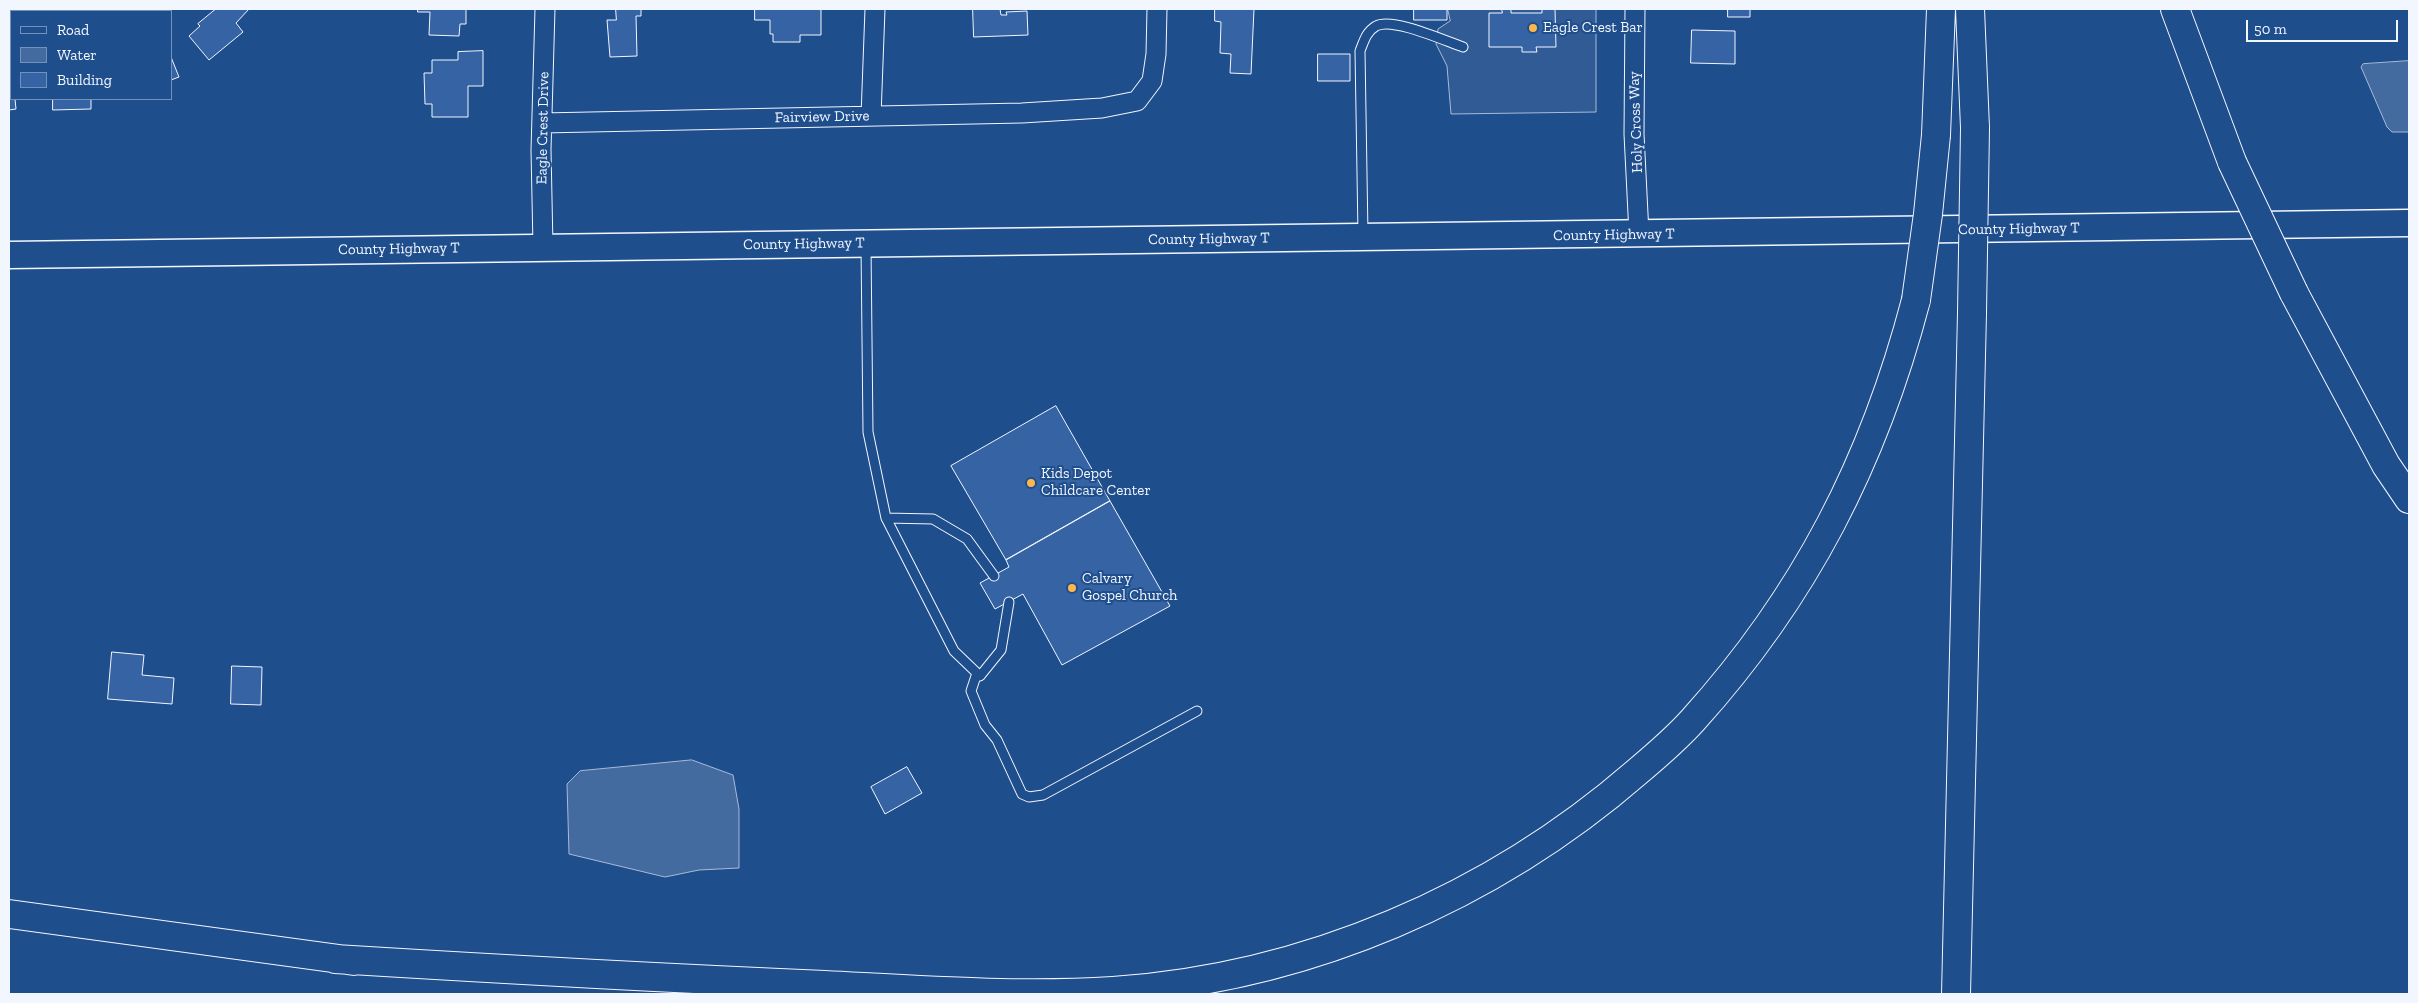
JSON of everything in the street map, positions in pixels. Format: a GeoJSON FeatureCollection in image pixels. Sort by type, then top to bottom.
{"type":"FeatureCollection","features":[{"type":"Feature","properties":{"kind":"highway"},"geometry":{"type":"LineString","coordinates":[[335,959],[606,976],[908,989],[1017,993],[1115,991],[1183,982],[1248,970],[1312,954],[1383,929],[1423,912],[1542,845],[1603,802],[1689,725],[1717,692],[1791,593],[1818,549],[1856,477],[1889,393],[1916,300],[1928,214],[1936,135],[1941,9]]}},
{"type":"Feature","properties":{"kind":"highway"},"geometry":{"type":"LineString","coordinates":[[1956,987],[1975,128],[1970,9]]}},
{"type":"Feature","properties":{"kind":"highway"},"geometry":{"type":"LineString","coordinates":[[2174,9],[2232,162],[2294,293],[2386,465],[2409,499]]}},
{"type":"Feature","properties":{"kind":"highway"},"geometry":{"type":"LineString","coordinates":[[9,914],[423,970],[662,994]]}},
{"type":"Feature","properties":{"kind":"main road","name":"County Highway T"},"geometry":{"type":"LineString","coordinates":[[9,256],[543,247],[1363,238],[2409,223]]}},
{"type":"Feature","properties":{"kind":"street"},"geometry":{"type":"LineString","coordinates":[[9,10],[26,9]]}},
{"type":"Feature","properties":{"kind":"street","name":"Eagle Crest Drive"},"geometry":{"type":"LineString","coordinates":[[543,247],[542,123],[545,9]]}},
{"type":"Feature","properties":{"kind":"street"},"geometry":{"type":"LineString","coordinates":[[871,116],[875,9]]}},
{"type":"Feature","properties":{"kind":"street","name":"Fairview Drive"},"geometry":{"type":"LineString","coordinates":[[542,123],[1022,113],[1102,108],[1137,101],[1152,81],[1156,54],[1156,9]]}},
{"type":"Feature","properties":{"kind":"street","name":"Holy Cross Way"},"geometry":{"type":"LineString","coordinates":[[1636,9],[1634,134],[1640,234]]}},
{"type":"Feature","properties":{"kind":"lane"},"geometry":{"type":"LineString","coordinates":[[1363,238],[1360,52],[1366,34],[1378,25],[1392,24],[1463,47]]}},
{"type":"Feature","properties":{"kind":"lane"},"geometry":{"type":"LineString","coordinates":[[866,243],[868,432],[886,518],[954,651],[980,676],[1001,650],[1009,602]]}},
{"type":"Feature","properties":{"kind":"lane"},"geometry":{"type":"LineString","coordinates":[[886,518],[933,520],[967,539],[994,576]]}},
{"type":"Feature","properties":{"kind":"lane"},"geometry":{"type":"LineString","coordinates":[[978,673],[971,691],[974,699],[985,725],[997,740],[1022,794],[1028,797],[1043,795],[1197,710]]}},
{"type":"Feature","properties":{"kind":"shaded area"},"geometry":{"type":"Polygon","coordinates":[[[1448,9],[1596,9],[1596,112],[1451,114],[1447,66],[1436,44],[1438,29],[1450,21],[1448,9]]]}},
{"type":"Feature","properties":{"kind":"water"},"geometry":{"type":"Polygon","coordinates":[[[2409,61],[2409,132],[2392,132],[2387,127],[2361,67],[2363,64],[2409,61]]]}},
{"type":"Feature","properties":{"kind":"water"},"geometry":{"type":"Polygon","coordinates":[[[692,760],[733,775],[739,809],[739,868],[699,870],[665,877],[569,854],[567,784],[580,771],[692,760]]]}},
{"type":"Feature","properties":{"kind":"building"},"geometry":{"type":"Polygon","coordinates":[[[216,9],[249,9],[236,23],[243,32],[209,60],[189,36],[200,26],[198,24],[216,9]]]}},
{"type":"Feature","properties":{"kind":"building"},"geometry":{"type":"Polygon","coordinates":[[[418,9],[466,9],[466,24],[460,24],[459,36],[429,35],[430,12],[418,12],[418,9]]]}},
{"type":"Feature","properties":{"kind":"building"},"geometry":{"type":"Polygon","coordinates":[[[616,9],[641,9],[641,16],[636,16],[637,56],[610,57],[607,20],[616,20],[616,9]]]}},
{"type":"Feature","properties":{"kind":"building"},"geometry":{"type":"Polygon","coordinates":[[[755,9],[821,9],[821,35],[800,35],[800,42],[773,42],[773,34],[770,34],[770,20],[755,20],[755,9]]]}},
{"type":"Feature","properties":{"kind":"building"},"geometry":{"type":"Polygon","coordinates":[[[973,9],[1000,9],[1001,15],[1007,15],[1006,12],[1027,11],[1028,35],[974,37],[973,9]]]}},
{"type":"Feature","properties":{"kind":"building"},"geometry":{"type":"Polygon","coordinates":[[[1215,9],[1254,9],[1251,74],[1230,73],[1231,54],[1220,53],[1221,22],[1215,21],[1215,9]]]}},
{"type":"Feature","properties":{"kind":"building"},"geometry":{"type":"Polygon","coordinates":[[[1414,9],[1447,9],[1447,20],[1414,20],[1414,9]]]}},
{"type":"Feature","properties":{"kind":"building"},"geometry":{"type":"Polygon","coordinates":[[[1502,9],[1511,9],[1511,13],[1542,13],[1542,9],[1555,9],[1556,47],[1536,47],[1537,52],[1522,52],[1522,47],[1489,47],[1489,13],[1502,13],[1502,9]]]}},
{"type":"Feature","properties":{"kind":"building"},"geometry":{"type":"Polygon","coordinates":[[[1728,9],[1750,9],[1750,17],[1728,17],[1728,9]]]}},
{"type":"Feature","properties":{"kind":"building"},"geometry":{"type":"Polygon","coordinates":[[[1692,30],[1735,31],[1735,64],[1691,63],[1692,30]]]}},
{"type":"Feature","properties":{"kind":"building"},"geometry":{"type":"Polygon","coordinates":[[[483,51],[483,86],[468,86],[468,117],[432,117],[432,104],[425,104],[424,73],[432,73],[432,60],[458,60],[458,52],[483,51]]]}},
{"type":"Feature","properties":{"kind":"building"},"geometry":{"type":"Polygon","coordinates":[[[1318,54],[1350,54],[1350,81],[1318,81],[1318,54]]]}},
{"type":"Feature","properties":{"kind":"building"},"geometry":{"type":"Polygon","coordinates":[[[172,60],[179,77],[172,80],[172,60]]]}},
{"type":"Feature","properties":{"kind":"building"},"geometry":{"type":"Polygon","coordinates":[[[10,63],[10,100],[15,100],[16,109],[9,110],[10,63]]]}},
{"type":"Feature","properties":{"kind":"building"},"geometry":{"type":"Polygon","coordinates":[[[53,100],[91,100],[91,109],[53,110],[53,100]]]}},
{"type":"Feature","properties":{"kind":"building","name":"Kids Depot Childcare Center"},"geometry":{"type":"Polygon","coordinates":[[[1056,406],[1110,501],[1006,560],[951,466],[1056,406]]]}},
{"type":"Feature","properties":{"kind":"building","name":"Calvary Gospel Church"},"geometry":{"type":"Polygon","coordinates":[[[1110,501],[1170,606],[1062,665],[1023,594],[995,609],[980,583],[1009,567],[1006,560],[1110,501]]]}},
{"type":"Feature","properties":{"kind":"building"},"geometry":{"type":"Polygon","coordinates":[[[112,652],[144,655],[142,675],[174,678],[172,704],[108,699],[112,652]]]}},
{"type":"Feature","properties":{"kind":"building"},"geometry":{"type":"Polygon","coordinates":[[[232,666],[262,667],[261,705],[231,704],[232,666]]]}},
{"type":"Feature","properties":{"kind":"building"},"geometry":{"type":"Polygon","coordinates":[[[907,767],[922,793],[885,814],[871,787],[907,767]]]}},
{"type":"Feature","properties":{"kind":"place","name":"Eagle Crest Bar"},"geometry":{"type":"Point","coordinates":[1533,28]}},
{"type":"Feature","properties":{"kind":"place","name":"Kids Depot Childcare Center"},"geometry":{"type":"Point","coordinates":[1031,483]}},
{"type":"Feature","properties":{"kind":"place","name":"Calvary Gospel Church"},"geometry":{"type":"Point","coordinates":[1072,588]}}]}
